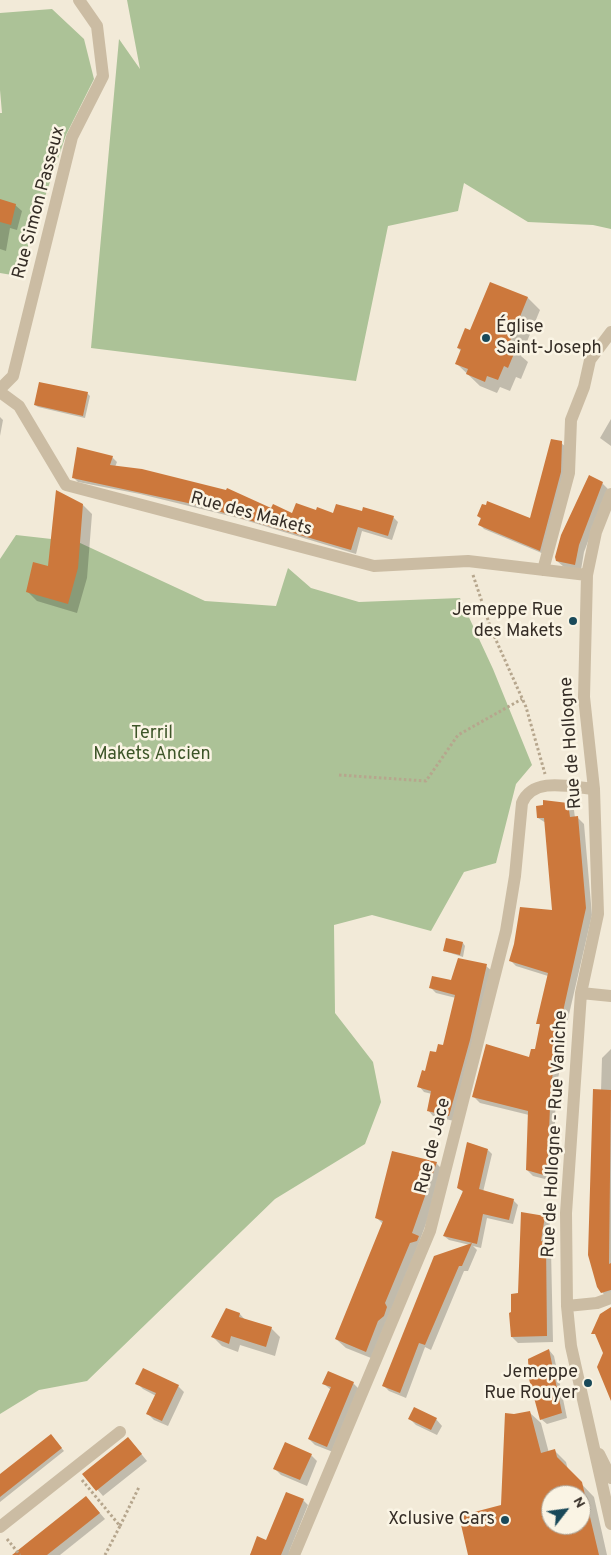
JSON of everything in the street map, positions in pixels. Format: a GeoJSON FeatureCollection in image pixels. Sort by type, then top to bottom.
{"type":"FeatureCollection","features":[{"type":"Feature","properties":{"kind":"street","name":"Rue Simon Passeux"},"geometry":{"type":"LineString","coordinates":[[0,390],[13,376],[72,136],[103,76],[97,26],[79,0]]}},
{"type":"Feature","properties":{"kind":"street"},"geometry":{"type":"LineString","coordinates":[[542,570],[569,473],[571,420],[584,387],[590,360],[611,332]]}},
{"type":"Feature","properties":{"kind":"street","name":"Rue des Makets"},"geometry":{"type":"LineString","coordinates":[[0,390],[19,406],[66,485],[374,566],[468,561],[587,576]]}},
{"type":"Feature","properties":{"kind":"street","name":"Rue de Hollogne"},"geometry":{"type":"LineString","coordinates":[[581,992],[598,914],[594,789],[584,697],[587,576],[596,532],[611,494]]}},
{"type":"Feature","properties":{"kind":"street","name":"Rue de Jace"},"geometry":{"type":"LineString","coordinates":[[294,1555],[430,1231],[506,930],[515,876],[522,803],[531,789],[549,786],[594,789]]}},
{"type":"Feature","properties":{"kind":"street"},"geometry":{"type":"LineString","coordinates":[[581,992],[611,996]]}},
{"type":"Feature","properties":{"kind":"street","name":"Rue de Hollogne - Rue Vaniche"},"geometry":{"type":"LineString","coordinates":[[567,1306],[566,1213],[581,992]]}},
{"type":"Feature","properties":{"kind":"street"},"geometry":{"type":"LineString","coordinates":[[611,1298],[596,1304],[567,1306],[571,1346],[589,1434],[611,1524]]}},
{"type":"Feature","properties":{"kind":"street"},"geometry":{"type":"LineString","coordinates":[[2,1532],[120,1432]]}},
{"type":"Feature","properties":{"kind":"street"},"geometry":{"type":"LineString","coordinates":[[589,1434],[611,1478]]}},
{"type":"Feature","properties":{"kind":"path"},"geometry":{"type":"LineString","coordinates":[[468,561],[491,629],[522,699],[549,786]]}},
{"type":"Feature","properties":{"kind":"path"},"geometry":{"type":"LineString","coordinates":[[339,775],[426,780],[458,735],[522,699]]}},
{"type":"Feature","properties":{"kind":"path"},"geometry":{"type":"LineString","coordinates":[[73,1470],[120,1526]]}},
{"type":"Feature","properties":{"kind":"path"},"geometry":{"type":"LineString","coordinates":[[105,1555],[139,1487]]}},
{"type":"Feature","properties":{"kind":"path"},"geometry":{"type":"LineString","coordinates":[[2,1532],[20,1555]]}},
{"type":"Feature","properties":{"kind":"green space"},"geometry":{"type":"Polygon","coordinates":[[[127,0],[611,0],[611,229],[593,225],[528,222],[464,183],[458,211],[388,226],[356,381],[91,348],[119,39],[140,69],[127,0]]]}},
{"type":"Feature","properties":{"kind":"green space"},"geometry":{"type":"Polygon","coordinates":[[[52,9],[84,39],[94,79],[66,135],[18,276],[0,273],[0,113],[2,113],[0,90],[0,13],[52,9]]]}},
{"type":"Feature","properties":{"kind":"green space","name":"Terril Makets Ancien"},"geometry":{"type":"Polygon","coordinates":[[[16,535],[78,542],[205,601],[276,606],[288,568],[311,588],[359,602],[460,598],[493,669],[532,765],[516,784],[496,863],[464,872],[431,931],[372,915],[334,925],[335,1013],[373,1062],[381,1102],[365,1144],[275,1199],[87,1381],[39,1390],[0,1414],[0,559],[16,535]]]}},
{"type":"Feature","properties":{"kind":"building"},"geometry":{"type":"Polygon","coordinates":[[[0,199],[16,204],[11,225],[0,222],[0,199]]]}},
{"type":"Feature","properties":{"kind":"building","name":"Église Saint-Joseph"},"geometry":{"type":"Polygon","coordinates":[[[490,282],[528,297],[508,346],[516,349],[508,368],[504,366],[498,380],[487,376],[485,382],[466,374],[468,369],[455,364],[461,349],[457,348],[465,328],[470,330],[490,282]]]}},
{"type":"Feature","properties":{"kind":"building"},"geometry":{"type":"Polygon","coordinates":[[[39,382],[88,392],[83,416],[34,405],[39,382]]]}},
{"type":"Feature","properties":{"kind":"building"},"geometry":{"type":"Polygon","coordinates":[[[551,439],[562,441],[561,472],[540,551],[478,525],[481,518],[477,516],[482,504],[486,505],[487,501],[530,518],[551,439]]]}},
{"type":"Feature","properties":{"kind":"building"},"geometry":{"type":"Polygon","coordinates":[[[77,447],[113,456],[110,465],[142,469],[226,490],[227,488],[271,508],[273,504],[292,513],[296,503],[316,510],[317,507],[333,513],[336,504],[362,511],[363,507],[394,516],[388,536],[358,527],[351,550],[197,505],[72,478],[77,447]]]}},
{"type":"Feature","properties":{"kind":"building"},"geometry":{"type":"Polygon","coordinates":[[[589,475],[603,482],[579,545],[575,565],[556,561],[555,557],[561,535],[589,475]]]}},
{"type":"Feature","properties":{"kind":"building"},"geometry":{"type":"Polygon","coordinates":[[[56,490],[83,504],[78,568],[68,604],[26,592],[33,562],[48,566],[56,490]]]}},
{"type":"Feature","properties":{"kind":"building"},"geometry":{"type":"Polygon","coordinates":[[[543,800],[568,803],[570,817],[578,816],[586,908],[562,1016],[551,1085],[547,1176],[526,1170],[528,1111],[472,1097],[486,1044],[529,1057],[531,1049],[535,1049],[540,1024],[536,1024],[548,973],[509,961],[514,944],[520,907],[552,910],[544,818],[537,818],[536,806],[543,805],[543,800]]]}},
{"type":"Feature","properties":{"kind":"building"},"geometry":{"type":"Polygon","coordinates":[[[446,938],[463,942],[460,955],[443,951],[446,938]]]}},
{"type":"Feature","properties":{"kind":"building"},"geometry":{"type":"Polygon","coordinates":[[[458,958],[487,964],[470,1040],[449,1116],[427,1111],[431,1091],[417,1087],[422,1070],[425,1071],[430,1051],[436,1052],[438,1044],[443,1045],[455,995],[429,988],[432,976],[451,980],[458,958]]]}},
{"type":"Feature","properties":{"kind":"building"},"geometry":{"type":"Polygon","coordinates":[[[593,1089],[611,1090],[609,1264],[611,1263],[611,1290],[601,1293],[597,1287],[588,1255],[593,1089]]]}},
{"type":"Feature","properties":{"kind":"building"},"geometry":{"type":"Polygon","coordinates":[[[467,1142],[488,1149],[479,1189],[514,1199],[509,1220],[483,1214],[477,1244],[443,1236],[463,1191],[457,1188],[467,1142]]]}},
{"type":"Feature","properties":{"kind":"building"},"geometry":{"type":"Polygon","coordinates":[[[392,1151],[437,1162],[412,1233],[419,1236],[417,1241],[410,1243],[385,1303],[387,1307],[384,1316],[378,1321],[366,1352],[335,1339],[383,1221],[375,1218],[392,1151]]]}},
{"type":"Feature","properties":{"kind":"building"},"geometry":{"type":"Polygon","coordinates":[[[521,1212],[545,1216],[541,1241],[546,1242],[547,1336],[511,1337],[509,1313],[511,1312],[511,1294],[518,1293],[521,1212]]]}},
{"type":"Feature","properties":{"kind":"building"},"geometry":{"type":"Polygon","coordinates":[[[472,1243],[462,1266],[459,1266],[425,1345],[419,1343],[400,1393],[382,1386],[434,1256],[472,1243]]]}},
{"type":"Feature","properties":{"kind":"building"},"geometry":{"type":"Polygon","coordinates":[[[611,1307],[611,1401],[597,1367],[603,1353],[595,1334],[591,1334],[600,1314],[611,1307]]]}},
{"type":"Feature","properties":{"kind":"building"},"geometry":{"type":"Polygon","coordinates":[[[226,1308],[240,1313],[239,1317],[272,1327],[266,1347],[231,1336],[229,1344],[211,1337],[226,1308]]]}},
{"type":"Feature","properties":{"kind":"building"},"geometry":{"type":"Polygon","coordinates":[[[549,1349],[562,1413],[540,1420],[529,1379],[528,1359],[549,1349]]]}},
{"type":"Feature","properties":{"kind":"building"},"geometry":{"type":"Polygon","coordinates":[[[143,1368],[179,1385],[162,1421],[146,1414],[156,1393],[135,1384],[143,1368]]]}},
{"type":"Feature","properties":{"kind":"building"},"geometry":{"type":"Polygon","coordinates":[[[328,1371],[354,1382],[327,1447],[308,1439],[331,1387],[322,1384],[328,1371]]]}},
{"type":"Feature","properties":{"kind":"building"},"geometry":{"type":"Polygon","coordinates":[[[414,1407],[437,1418],[431,1430],[408,1419],[414,1407]]]}},
{"type":"Feature","properties":{"kind":"building"},"geometry":{"type":"Polygon","coordinates":[[[530,1411],[541,1453],[555,1449],[557,1457],[582,1482],[583,1485],[541,1485],[541,1535],[591,1535],[591,1521],[599,1555],[468,1555],[459,1516],[501,1505],[505,1413],[514,1414],[530,1411]]]}},
{"type":"Feature","properties":{"kind":"building"},"geometry":{"type":"Polygon","coordinates":[[[51,1434],[62,1448],[0,1497],[0,1474],[51,1434]]]}},
{"type":"Feature","properties":{"kind":"building"},"geometry":{"type":"Polygon","coordinates":[[[128,1437],[142,1454],[96,1491],[82,1474],[128,1437]]]}},
{"type":"Feature","properties":{"kind":"building"},"geometry":{"type":"Polygon","coordinates":[[[285,1442],[312,1454],[300,1480],[273,1469],[285,1442]]]}},
{"type":"Feature","properties":{"kind":"building"},"geometry":{"type":"Polygon","coordinates":[[[286,1492],[304,1499],[281,1555],[250,1555],[257,1536],[266,1540],[286,1492]]]}},
{"type":"Feature","properties":{"kind":"building"},"geometry":{"type":"Polygon","coordinates":[[[86,1496],[100,1513],[47,1555],[12,1555],[86,1496]]]}},
{"type":"Feature","properties":{"kind":"place","name":"Église Saint-Joseph"},"geometry":{"type":"Point","coordinates":[486,338]}},
{"type":"Feature","properties":{"kind":"place","name":"Jemeppe Rue des Makets"},"geometry":{"type":"Point","coordinates":[573,621]}},
{"type":"Feature","properties":{"kind":"place","name":"Jemeppe Rue Rouyer"},"geometry":{"type":"Point","coordinates":[588,1383]}},
{"type":"Feature","properties":{"kind":"place","name":"Xclusive Cars"},"geometry":{"type":"Point","coordinates":[505,1520]}}]}
